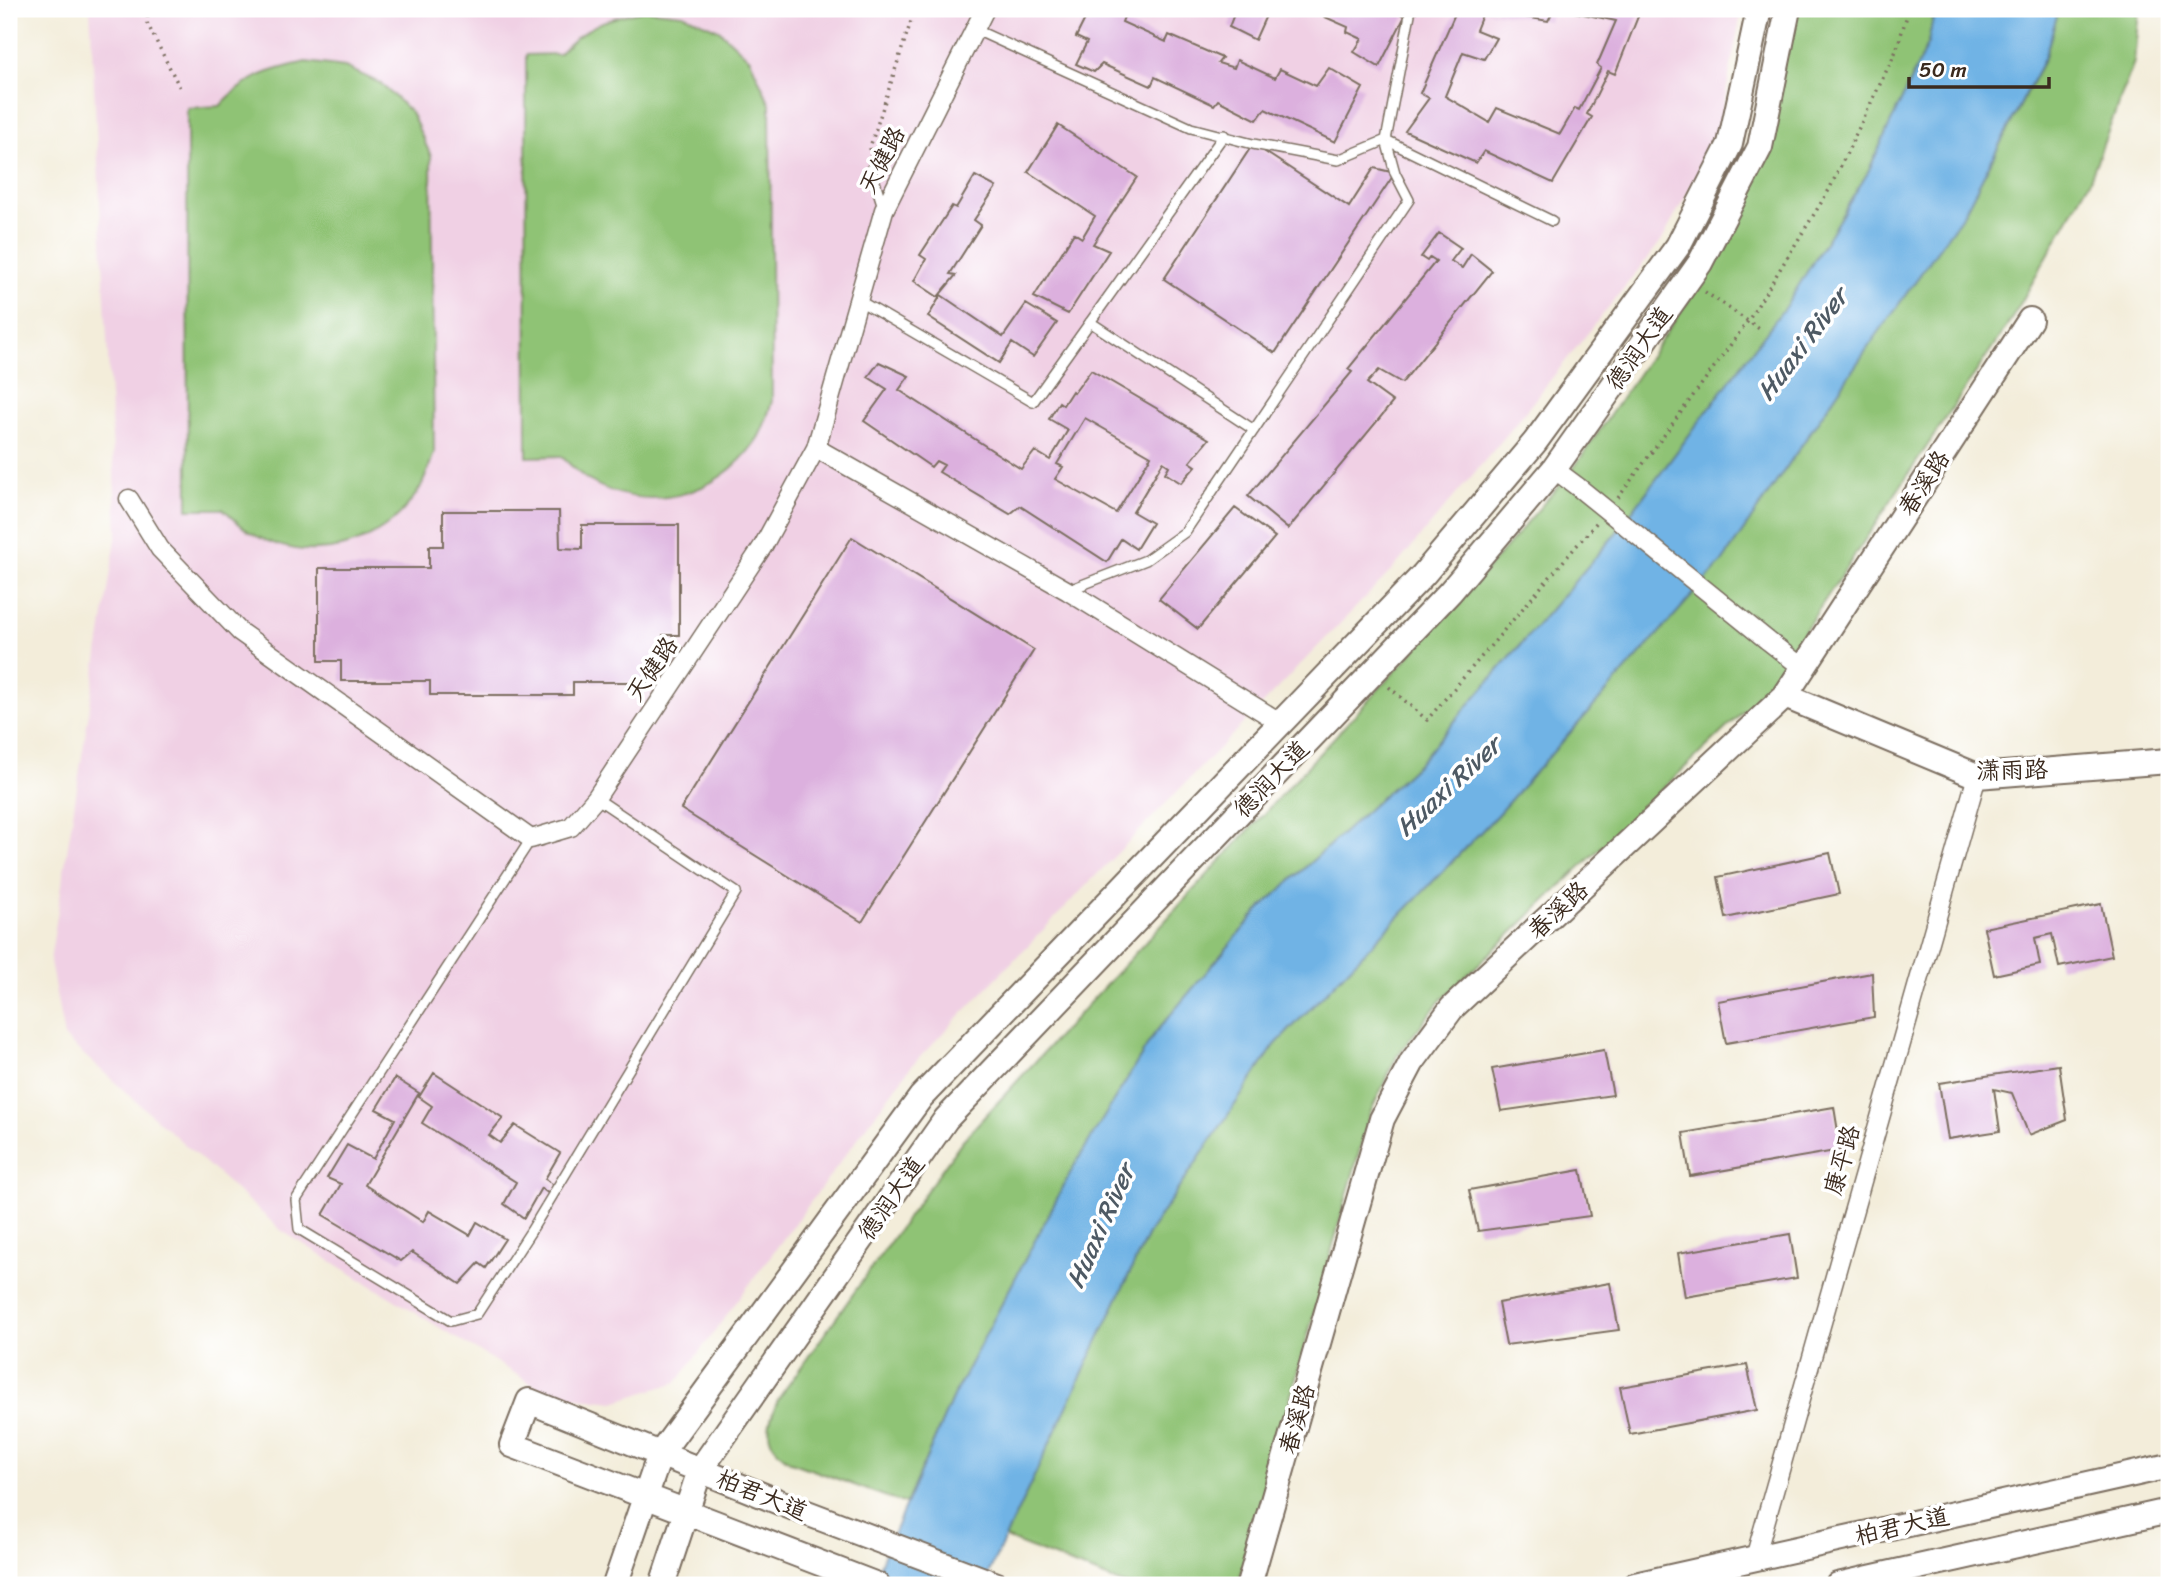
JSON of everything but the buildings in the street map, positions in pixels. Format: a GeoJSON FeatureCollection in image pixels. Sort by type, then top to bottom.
{"type":"FeatureCollection","features":[{"type":"Feature","properties":{"kind":"main road","name":"德润大道"},"geometry":{"type":"LineString","coordinates":[[615,1585],[660,1454],[921,1097],[1423,575],[1535,442],[1678,246],[1730,145],[1759,9]]}},
{"type":"Feature","properties":{"kind":"main road","name":"德润大道"},"geometry":{"type":"LineString","coordinates":[[662,1585],[700,1471],[946,1119],[1450,592],[1553,469],[1700,263],[1760,147],[1788,9]]}},
{"type":"Feature","properties":{"kind":"main road","name":"春溪路"},"geometry":{"type":"LineString","coordinates":[[1250,1585],[1382,1119],[1412,1062],[1452,1009],[1785,696],[2030,320]]}},
{"type":"Feature","properties":{"kind":"main road","name":"潇雨路"},"geometry":{"type":"LineString","coordinates":[[1785,696],[1977,776],[2169,761]]}},
{"type":"Feature","properties":{"kind":"main road","name":"柏君大道"},"geometry":{"type":"LineString","coordinates":[[877,1585],[512,1445],[529,1401],[799,1510],[997,1585]]}},
{"type":"Feature","properties":{"kind":"main road","name":"柏君大道"},"geometry":{"type":"LineString","coordinates":[[1635,1585],[2169,1466]]}},
{"type":"Feature","properties":{"kind":"main road","name":"柏君大道"},"geometry":{"type":"LineString","coordinates":[[1839,1585],[2169,1511]]}},
{"type":"Feature","properties":{"kind":"street","name":"天健路"},"geometry":{"type":"LineString","coordinates":[[531,838],[571,827],[596,798],[763,547],[816,448],[884,210],[985,9]]}},
{"type":"Feature","properties":{"kind":"street"},"geometry":{"type":"LineString","coordinates":[[816,448],[1068,591],[1281,723]]}},
{"type":"Feature","properties":{"kind":"street"},"geometry":{"type":"LineString","coordinates":[[1553,469],[1803,668]]}},
{"type":"Feature","properties":{"kind":"street"},"geometry":{"type":"LineString","coordinates":[[129,499],[160,549],[240,632],[531,838]]}},
{"type":"Feature","properties":{"kind":"street","name":"康平路"},"geometry":{"type":"LineString","coordinates":[[1755,1558],[1977,776]]}},
{"type":"Feature","properties":{"kind":"lane"},"geometry":{"type":"LineString","coordinates":[[1068,591],[1146,560],[1185,532],[1409,200],[1395,173],[1385,141],[1411,9]]}},
{"type":"Feature","properties":{"kind":"lane"},"geometry":{"type":"LineString","coordinates":[[976,30],[1191,128],[1253,144],[1339,160],[1385,141],[1552,221]]}},
{"type":"Feature","properties":{"kind":"lane"},"geometry":{"type":"LineString","coordinates":[[858,300],[1033,402],[1224,135]]}},
{"type":"Feature","properties":{"kind":"lane"},"geometry":{"type":"LineString","coordinates":[[871,169],[884,210]]}},
{"type":"Feature","properties":{"kind":"lane"},"geometry":{"type":"LineString","coordinates":[[1090,322],[1254,430]]}},
{"type":"Feature","properties":{"kind":"lane"},"geometry":{"type":"LineString","coordinates":[[531,838],[296,1200],[299,1229],[451,1321],[477,1314],[531,1231],[736,892],[596,798]]}},
{"type":"Feature","properties":{"kind":"path"},"geometry":{"type":"LineString","coordinates":[[148,9],[147,23],[180,88]]}},
{"type":"Feature","properties":{"kind":"path"},"geometry":{"type":"LineString","coordinates":[[871,169],[870,147],[915,9]]}},
{"type":"Feature","properties":{"kind":"path"},"geometry":{"type":"LineString","coordinates":[[1612,505],[1748,321],[1829,190],[1896,51],[1909,9]]}},
{"type":"Feature","properties":{"kind":"path"},"geometry":{"type":"LineString","coordinates":[[1697,287],[1761,330]]}},
{"type":"Feature","properties":{"kind":"path"},"geometry":{"type":"LineString","coordinates":[[1384,683],[1427,720],[1603,515]]}},
{"type":"Feature","properties":{"kind":"shaded area"},"geometry":{"type":"Polygon","coordinates":[[[90,9],[1742,9],[1717,138],[1662,240],[1509,432],[1393,569],[913,1064],[677,1382],[614,1402],[550,1395],[282,1231],[64,1037],[50,961],[117,532],[90,9]]]}},
{"type":"Feature","properties":{"kind":"green space"},"geometry":{"type":"Polygon","coordinates":[[[1799,9],[1935,9],[1928,43],[1867,174],[1788,303],[1613,537],[1418,764],[1260,909],[1155,1033],[1073,1168],[953,1397],[906,1504],[791,1462],[775,1448],[769,1434],[771,1418],[779,1398],[962,1141],[1459,602],[1573,469],[1710,269],[1799,9]]]}},
{"type":"Feature","properties":{"kind":"green space"},"geometry":{"type":"Polygon","coordinates":[[[2059,9],[2139,9],[2134,62],[2089,182],[2014,315],[1764,692],[1439,1002],[1397,1056],[1370,1113],[1238,1585],[1125,1585],[1005,1538],[1148,1234],[1275,1045],[1497,815],[1722,562],[1871,343],[1964,213],[2044,60],[2059,9]]]}},
{"type":"Feature","properties":{"kind":"green space"},"geometry":{"type":"Polygon","coordinates":[[[645,10],[683,14],[719,30],[750,59],[770,104],[772,401],[759,437],[740,460],[702,487],[658,498],[635,497],[613,491],[586,479],[561,456],[527,457],[526,55],[559,54],[588,29],[620,16],[645,10]]]}},
{"type":"Feature","properties":{"kind":"green space"},"geometry":{"type":"Polygon","coordinates":[[[306,62],[345,67],[380,83],[411,112],[431,156],[434,453],[417,493],[383,528],[342,547],[320,550],[297,549],[274,543],[247,531],[223,509],[188,509],[187,108],[220,106],[249,81],[281,68],[306,62]]]}},
{"type":"Feature","properties":{"kind":"water","name":"Huaxi River"},"geometry":{"type":"Polygon","coordinates":[[[1935,9],[2059,9],[2044,59],[1964,213],[1871,343],[1722,562],[1497,815],[1275,1045],[1148,1234],[983,1585],[871,1585],[953,1397],[1073,1168],[1155,1033],[1260,909],[1418,764],[1613,537],[1788,303],[1867,174],[1928,43],[1935,9]]]}}]}
